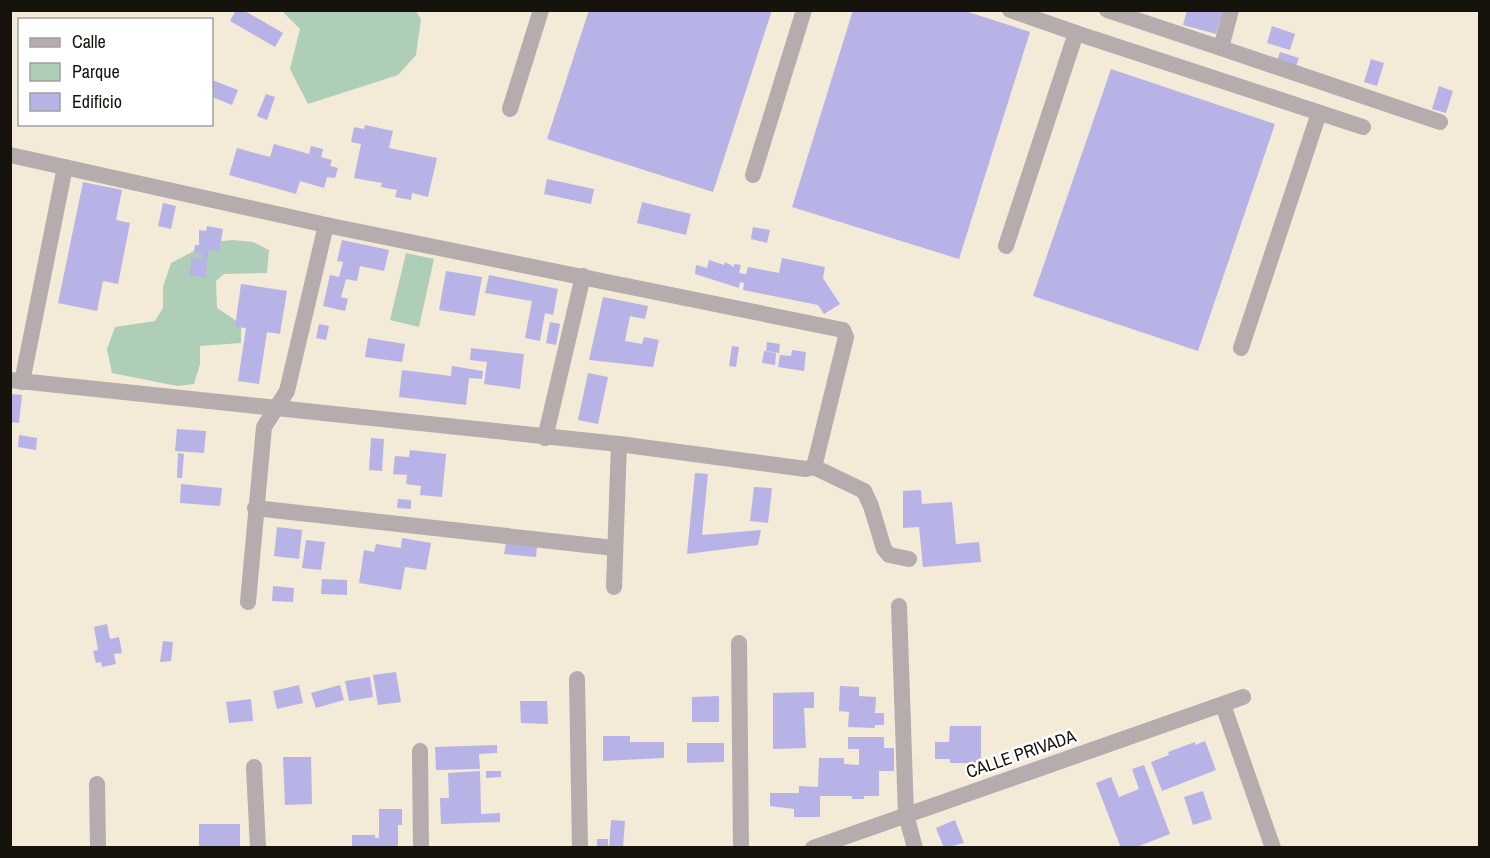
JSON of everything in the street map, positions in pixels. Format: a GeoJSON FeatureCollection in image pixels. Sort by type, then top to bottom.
{"type":"FeatureCollection","features":[{"type":"Feature","properties":{"kind":"street"},"geometry":{"type":"LineString","coordinates":[[510,109],[541,10]]}},
{"type":"Feature","properties":{"kind":"street"},"geometry":{"type":"LineString","coordinates":[[753,175],[804,10]]}},
{"type":"Feature","properties":{"kind":"street"},"geometry":{"type":"LineString","coordinates":[[1011,10],[1363,127]]}},
{"type":"Feature","properties":{"kind":"street"},"geometry":{"type":"LineString","coordinates":[[1107,10],[1440,122]]}},
{"type":"Feature","properties":{"kind":"street"},"geometry":{"type":"LineString","coordinates":[[1221,48],[1231,10]]}},
{"type":"Feature","properties":{"kind":"street"},"geometry":{"type":"LineString","coordinates":[[1006,246],[1076,33]]}},
{"type":"Feature","properties":{"kind":"street"},"geometry":{"type":"LineString","coordinates":[[1241,348],[1318,113]]}},
{"type":"Feature","properties":{"kind":"street"},"geometry":{"type":"LineString","coordinates":[[10,155],[326,225],[843,330],[846,337],[814,467]]}},
{"type":"Feature","properties":{"kind":"street"},"geometry":{"type":"LineString","coordinates":[[65,167],[16,381],[619,444],[806,469],[814,467],[864,491],[872,506],[884,549],[889,555],[909,559]]}},
{"type":"Feature","properties":{"kind":"street"},"geometry":{"type":"LineString","coordinates":[[248,602],[264,427],[287,391],[326,225]]}},
{"type":"Feature","properties":{"kind":"street"},"geometry":{"type":"LineString","coordinates":[[545,438],[583,276]]}},
{"type":"Feature","properties":{"kind":"street"},"geometry":{"type":"LineString","coordinates":[[614,586],[619,444]]}},
{"type":"Feature","properties":{"kind":"street"},"geometry":{"type":"LineString","coordinates":[[255,508],[614,548]]}},
{"type":"Feature","properties":{"kind":"street"},"geometry":{"type":"LineString","coordinates":[[899,606],[906,815],[915,848]]}},
{"type":"Feature","properties":{"kind":"street"},"geometry":{"type":"LineString","coordinates":[[739,643],[741,848]]}},
{"type":"Feature","properties":{"kind":"street"},"geometry":{"type":"LineString","coordinates":[[577,679],[580,848]]}},
{"type":"Feature","properties":{"kind":"street","name":"CALLE PRIVADA"},"geometry":{"type":"LineString","coordinates":[[813,848],[1243,697]]}},
{"type":"Feature","properties":{"kind":"street"},"geometry":{"type":"LineString","coordinates":[[1223,705],[1273,848]]}},
{"type":"Feature","properties":{"kind":"street"},"geometry":{"type":"LineString","coordinates":[[420,751],[421,848]]}},
{"type":"Feature","properties":{"kind":"street"},"geometry":{"type":"LineString","coordinates":[[254,767],[258,848]]}},
{"type":"Feature","properties":{"kind":"street"},"geometry":{"type":"LineString","coordinates":[[97,784],[98,848]]}},
{"type":"Feature","properties":{"kind":"green space"},"geometry":{"type":"Polygon","coordinates":[[[282,11],[416,11],[421,19],[416,55],[398,75],[308,104],[290,69],[300,29],[282,11]]]}},
{"type":"Feature","properties":{"kind":"green space"},"geometry":{"type":"Polygon","coordinates":[[[233,240],[253,242],[269,250],[267,273],[224,274],[216,281],[217,308],[241,324],[241,343],[200,346],[200,364],[194,384],[177,386],[112,373],[107,349],[115,327],[155,321],[163,308],[163,287],[171,263],[211,242],[233,240]]]}},
{"type":"Feature","properties":{"kind":"green space"},"geometry":{"type":"Polygon","coordinates":[[[406,253],[434,259],[419,327],[390,320],[406,253]]]}},
{"type":"Feature","properties":{"kind":"building"},"geometry":{"type":"Polygon","coordinates":[[[236,10],[243,10],[283,33],[275,47],[230,21],[236,10]]]}},
{"type":"Feature","properties":{"kind":"building"},"geometry":{"type":"Polygon","coordinates":[[[589,10],[772,10],[713,192],[547,139],[589,10]]]}},
{"type":"Feature","properties":{"kind":"building"},"geometry":{"type":"Polygon","coordinates":[[[853,10],[962,10],[1030,32],[959,259],[792,207],[853,10]]]}},
{"type":"Feature","properties":{"kind":"building"},"geometry":{"type":"Polygon","coordinates":[[[1187,10],[1223,10],[1216,34],[1183,25],[1187,10]]]}},
{"type":"Feature","properties":{"kind":"building"},"geometry":{"type":"Polygon","coordinates":[[[1272,26],[1295,34],[1290,50],[1267,43],[1272,26]]]}},
{"type":"Feature","properties":{"kind":"building"},"geometry":{"type":"Polygon","coordinates":[[[1280,52],[1299,58],[1295,69],[1276,63],[1280,52]]]}},
{"type":"Feature","properties":{"kind":"building"},"geometry":{"type":"Polygon","coordinates":[[[1371,59],[1384,63],[1377,86],[1364,82],[1371,59]]]}},
{"type":"Feature","properties":{"kind":"building"},"geometry":{"type":"Polygon","coordinates":[[[1111,69],[1275,124],[1198,351],[1033,296],[1111,69]]]}},
{"type":"Feature","properties":{"kind":"building"},"geometry":{"type":"Polygon","coordinates":[[[213,80],[238,90],[232,105],[213,97],[213,80]]]}},
{"type":"Feature","properties":{"kind":"building"},"geometry":{"type":"Polygon","coordinates":[[[1439,86],[1453,91],[1446,113],[1432,109],[1439,86]]]}},
{"type":"Feature","properties":{"kind":"building"},"geometry":{"type":"Polygon","coordinates":[[[266,94],[275,97],[267,120],[257,116],[266,94]]]}},
{"type":"Feature","properties":{"kind":"building"},"geometry":{"type":"Polygon","coordinates":[[[365,125],[393,131],[389,148],[437,158],[428,197],[412,193],[411,200],[395,197],[397,190],[381,187],[382,183],[354,178],[361,144],[351,142],[354,127],[364,129],[365,125]]]}},
{"type":"Feature","properties":{"kind":"building"},"geometry":{"type":"Polygon","coordinates":[[[274,144],[309,154],[311,146],[323,149],[321,157],[332,160],[330,166],[338,168],[335,178],[327,177],[324,188],[300,181],[296,194],[229,175],[237,148],[270,157],[274,144]]]}},
{"type":"Feature","properties":{"kind":"building"},"geometry":{"type":"Polygon","coordinates":[[[547,179],[594,189],[591,204],[544,194],[547,179]]]}},
{"type":"Feature","properties":{"kind":"building"},"geometry":{"type":"Polygon","coordinates":[[[83,182],[122,190],[116,220],[130,223],[118,284],[103,281],[97,311],[58,303],[83,182]]]}},
{"type":"Feature","properties":{"kind":"building"},"geometry":{"type":"Polygon","coordinates":[[[642,202],[691,214],[686,235],[637,223],[642,202]]]}},
{"type":"Feature","properties":{"kind":"building"},"geometry":{"type":"Polygon","coordinates":[[[163,203],[176,206],[171,229],[158,226],[163,203]]]}},
{"type":"Feature","properties":{"kind":"building"},"geometry":{"type":"Polygon","coordinates":[[[207,226],[223,229],[219,252],[209,249],[205,278],[189,275],[192,257],[201,259],[202,254],[194,252],[195,245],[199,245],[199,230],[206,231],[207,226]]]}},
{"type":"Feature","properties":{"kind":"building"},"geometry":{"type":"Polygon","coordinates":[[[753,227],[770,230],[767,243],[751,239],[753,227]]]}},
{"type":"Feature","properties":{"kind":"building"},"geometry":{"type":"Polygon","coordinates":[[[342,240],[389,250],[384,271],[360,266],[357,281],[346,279],[341,297],[348,299],[345,311],[323,306],[330,275],[339,277],[343,262],[337,261],[342,240]]]}},
{"type":"Feature","properties":{"kind":"building"},"geometry":{"type":"Polygon","coordinates":[[[782,258],[825,267],[823,278],[840,304],[824,314],[818,305],[743,290],[744,283],[740,282],[739,288],[695,274],[696,265],[707,268],[709,260],[724,265],[725,262],[734,267],[734,264],[741,265],[739,273],[746,274],[748,267],[779,273],[782,258]]]}},
{"type":"Feature","properties":{"kind":"building"},"geometry":{"type":"Polygon","coordinates":[[[446,271],[482,277],[475,316],[439,310],[446,271]]]}},
{"type":"Feature","properties":{"kind":"building"},"geometry":{"type":"Polygon","coordinates":[[[489,275],[558,289],[553,315],[545,313],[540,341],[525,338],[532,301],[485,293],[489,275]]]}},
{"type":"Feature","properties":{"kind":"building"},"geometry":{"type":"Polygon","coordinates":[[[241,284],[287,291],[280,334],[267,332],[259,384],[238,381],[246,328],[235,327],[241,284]]]}},
{"type":"Feature","properties":{"kind":"building"},"geometry":{"type":"Polygon","coordinates":[[[603,297],[648,306],[645,319],[630,316],[625,341],[642,344],[644,337],[659,340],[653,367],[589,360],[603,297]]]}},
{"type":"Feature","properties":{"kind":"building"},"geometry":{"type":"Polygon","coordinates":[[[550,322],[560,324],[556,345],[546,343],[550,322]]]}},
{"type":"Feature","properties":{"kind":"building"},"geometry":{"type":"Polygon","coordinates":[[[319,324],[329,326],[326,340],[316,338],[319,324]]]}},
{"type":"Feature","properties":{"kind":"building"},"geometry":{"type":"Polygon","coordinates":[[[368,338],[405,344],[402,362],[365,357],[368,338]]]}},
{"type":"Feature","properties":{"kind":"building"},"geometry":{"type":"Polygon","coordinates":[[[767,342],[780,344],[779,353],[766,351],[767,342]]]}},
{"type":"Feature","properties":{"kind":"building"},"geometry":{"type":"Polygon","coordinates":[[[732,346],[739,347],[736,367],[729,366],[732,346]]]}},
{"type":"Feature","properties":{"kind":"building"},"geometry":{"type":"Polygon","coordinates":[[[471,348],[524,354],[520,389],[484,384],[487,362],[470,360],[471,348]]]}},
{"type":"Feature","properties":{"kind":"building"},"geometry":{"type":"Polygon","coordinates":[[[792,350],[806,352],[804,371],[778,367],[780,355],[791,356],[792,350]]]}},
{"type":"Feature","properties":{"kind":"building"},"geometry":{"type":"Polygon","coordinates":[[[764,351],[776,353],[775,365],[762,363],[764,351]]]}},
{"type":"Feature","properties":{"kind":"building"},"geometry":{"type":"Polygon","coordinates":[[[452,366],[483,371],[482,379],[469,378],[466,405],[399,397],[402,370],[451,376],[452,366]]]}},
{"type":"Feature","properties":{"kind":"building"},"geometry":{"type":"Polygon","coordinates":[[[588,373],[608,377],[598,424],[578,420],[588,373]]]}},
{"type":"Feature","properties":{"kind":"building"},"geometry":{"type":"Polygon","coordinates":[[[10,394],[22,395],[19,423],[10,422],[10,394]]]}},
{"type":"Feature","properties":{"kind":"building"},"geometry":{"type":"Polygon","coordinates":[[[177,429],[206,431],[204,453],[175,451],[177,429]]]}},
{"type":"Feature","properties":{"kind":"building"},"geometry":{"type":"Polygon","coordinates":[[[19,435],[37,438],[36,450],[18,447],[19,435]]]}},
{"type":"Feature","properties":{"kind":"building"},"geometry":{"type":"Polygon","coordinates":[[[371,438],[384,439],[382,471],[369,470],[371,438]]]}},
{"type":"Feature","properties":{"kind":"building"},"geometry":{"type":"Polygon","coordinates":[[[410,450],[446,454],[442,497],[420,495],[421,486],[406,484],[407,475],[393,474],[395,456],[409,457],[410,450]]]}},
{"type":"Feature","properties":{"kind":"building"},"geometry":{"type":"Polygon","coordinates":[[[178,453],[184,454],[182,478],[177,478],[178,453]]]}},
{"type":"Feature","properties":{"kind":"building"},"geometry":{"type":"Polygon","coordinates":[[[695,473],[708,474],[702,535],[761,530],[758,545],[687,554],[695,473]]]}},
{"type":"Feature","properties":{"kind":"building"},"geometry":{"type":"Polygon","coordinates":[[[181,484],[222,488],[220,506],[180,503],[181,484]]]}},
{"type":"Feature","properties":{"kind":"building"},"geometry":{"type":"Polygon","coordinates":[[[754,487],[772,488],[768,523],[750,521],[754,487]]]}},
{"type":"Feature","properties":{"kind":"building"},"geometry":{"type":"Polygon","coordinates":[[[921,490],[922,504],[952,502],[956,544],[979,542],[981,562],[923,567],[919,527],[903,528],[903,491],[921,490]]]}},
{"type":"Feature","properties":{"kind":"building"},"geometry":{"type":"Polygon","coordinates":[[[398,499],[411,500],[411,509],[397,508],[398,499]]]}},
{"type":"Feature","properties":{"kind":"building"},"geometry":{"type":"Polygon","coordinates":[[[277,527],[302,530],[299,559],[274,556],[277,527]]]}},
{"type":"Feature","properties":{"kind":"building"},"geometry":{"type":"Polygon","coordinates":[[[402,538],[431,543],[426,570],[405,567],[401,590],[359,583],[364,550],[374,552],[376,544],[401,548],[402,538]]]}},
{"type":"Feature","properties":{"kind":"building"},"geometry":{"type":"Polygon","coordinates":[[[306,540],[325,542],[321,570],[302,568],[306,540]]]}},
{"type":"Feature","properties":{"kind":"building"},"geometry":{"type":"Polygon","coordinates":[[[506,543],[537,546],[536,557],[504,554],[506,543]]]}},
{"type":"Feature","properties":{"kind":"building"},"geometry":{"type":"Polygon","coordinates":[[[322,579],[347,580],[347,595],[321,594],[322,579]]]}},
{"type":"Feature","properties":{"kind":"building"},"geometry":{"type":"Polygon","coordinates":[[[273,586],[294,588],[293,602],[272,601],[273,586]]]}},
{"type":"Feature","properties":{"kind":"building"},"geometry":{"type":"Polygon","coordinates":[[[107,624],[110,639],[119,637],[122,653],[114,654],[116,664],[102,667],[101,662],[96,663],[93,651],[98,650],[94,627],[107,624]]]}},
{"type":"Feature","properties":{"kind":"building"},"geometry":{"type":"Polygon","coordinates":[[[163,641],[173,642],[171,661],[160,662],[163,641]]]}},
{"type":"Feature","properties":{"kind":"building"},"geometry":{"type":"Polygon","coordinates":[[[396,672],[401,702],[378,705],[373,675],[396,672]]]}},
{"type":"Feature","properties":{"kind":"building"},"geometry":{"type":"Polygon","coordinates":[[[370,677],[373,697],[349,701],[345,681],[370,677]]]}},
{"type":"Feature","properties":{"kind":"building"},"geometry":{"type":"Polygon","coordinates":[[[299,685],[303,703],[277,709],[273,691],[299,685]]]}},
{"type":"Feature","properties":{"kind":"building"},"geometry":{"type":"Polygon","coordinates":[[[340,685],[344,700],[316,708],[311,693],[340,685]]]}},
{"type":"Feature","properties":{"kind":"building"},"geometry":{"type":"Polygon","coordinates":[[[840,686],[859,687],[859,696],[876,697],[875,713],[884,713],[884,725],[875,725],[875,728],[848,727],[849,712],[839,711],[840,686]]]}},
{"type":"Feature","properties":{"kind":"building"},"geometry":{"type":"Polygon","coordinates":[[[814,692],[814,708],[804,708],[806,748],[773,749],[773,693],[814,692]]]}},
{"type":"Feature","properties":{"kind":"building"},"geometry":{"type":"Polygon","coordinates":[[[719,696],[719,722],[692,722],[692,697],[719,696]]]}},
{"type":"Feature","properties":{"kind":"building"},"geometry":{"type":"Polygon","coordinates":[[[251,699],[253,721],[229,723],[226,702],[251,699]]]}},
{"type":"Feature","properties":{"kind":"building"},"geometry":{"type":"Polygon","coordinates":[[[520,701],[547,701],[548,724],[521,723],[520,701]]]}},
{"type":"Feature","properties":{"kind":"building"},"geometry":{"type":"Polygon","coordinates":[[[950,726],[981,726],[981,763],[950,763],[950,759],[935,759],[935,742],[949,742],[950,726]]]}},
{"type":"Feature","properties":{"kind":"building"},"geometry":{"type":"Polygon","coordinates":[[[603,736],[630,736],[630,742],[664,742],[664,758],[603,761],[603,736]]]}},
{"type":"Feature","properties":{"kind":"building"},"geometry":{"type":"Polygon","coordinates":[[[848,737],[884,737],[884,748],[894,748],[894,771],[879,771],[879,796],[852,799],[852,796],[820,796],[820,817],[794,817],[794,809],[770,806],[770,793],[799,793],[799,786],[818,787],[819,758],[844,758],[844,764],[859,765],[859,749],[848,749],[848,737]]]}},
{"type":"Feature","properties":{"kind":"building"},"geometry":{"type":"Polygon","coordinates":[[[1205,741],[1216,770],[1162,791],[1151,762],[1169,755],[1168,752],[1195,742],[1195,745],[1205,741]]]}},
{"type":"Feature","properties":{"kind":"building"},"geometry":{"type":"Polygon","coordinates":[[[687,743],[724,743],[724,762],[687,763],[687,743]]]}},
{"type":"Feature","properties":{"kind":"building"},"geometry":{"type":"Polygon","coordinates":[[[497,745],[497,753],[479,754],[480,769],[436,770],[435,747],[497,745]]]}},
{"type":"Feature","properties":{"kind":"building"},"geometry":{"type":"Polygon","coordinates":[[[283,757],[311,757],[312,804],[285,805],[283,757]]]}},
{"type":"Feature","properties":{"kind":"building"},"geometry":{"type":"Polygon","coordinates":[[[1144,765],[1170,834],[1134,848],[1121,848],[1096,783],[1111,777],[1119,797],[1139,789],[1132,769],[1144,765]]]}},
{"type":"Feature","properties":{"kind":"building"},"geometry":{"type":"Polygon","coordinates":[[[480,771],[481,814],[500,813],[500,822],[441,824],[440,798],[449,798],[448,773],[480,771]]]}},
{"type":"Feature","properties":{"kind":"building"},"geometry":{"type":"Polygon","coordinates":[[[486,771],[501,771],[501,777],[486,778],[486,771]]]}},
{"type":"Feature","properties":{"kind":"building"},"geometry":{"type":"Polygon","coordinates":[[[1203,791],[1212,819],[1193,825],[1184,797],[1203,791]]]}},
{"type":"Feature","properties":{"kind":"building"},"geometry":{"type":"Polygon","coordinates":[[[379,809],[402,809],[402,825],[398,825],[398,848],[352,848],[352,835],[375,835],[375,838],[379,838],[379,809]]]}},
{"type":"Feature","properties":{"kind":"building"},"geometry":{"type":"Polygon","coordinates":[[[611,820],[625,821],[623,848],[609,848],[611,820]]]}},
{"type":"Feature","properties":{"kind":"building"},"geometry":{"type":"Polygon","coordinates":[[[955,820],[964,843],[944,848],[936,828],[955,820]]]}},
{"type":"Feature","properties":{"kind":"building"},"geometry":{"type":"Polygon","coordinates":[[[199,824],[240,824],[240,848],[199,848],[199,824]]]}},
{"type":"Feature","properties":{"kind":"building"},"geometry":{"type":"Polygon","coordinates":[[[597,839],[608,839],[608,848],[597,848],[597,839]]]}}]}
